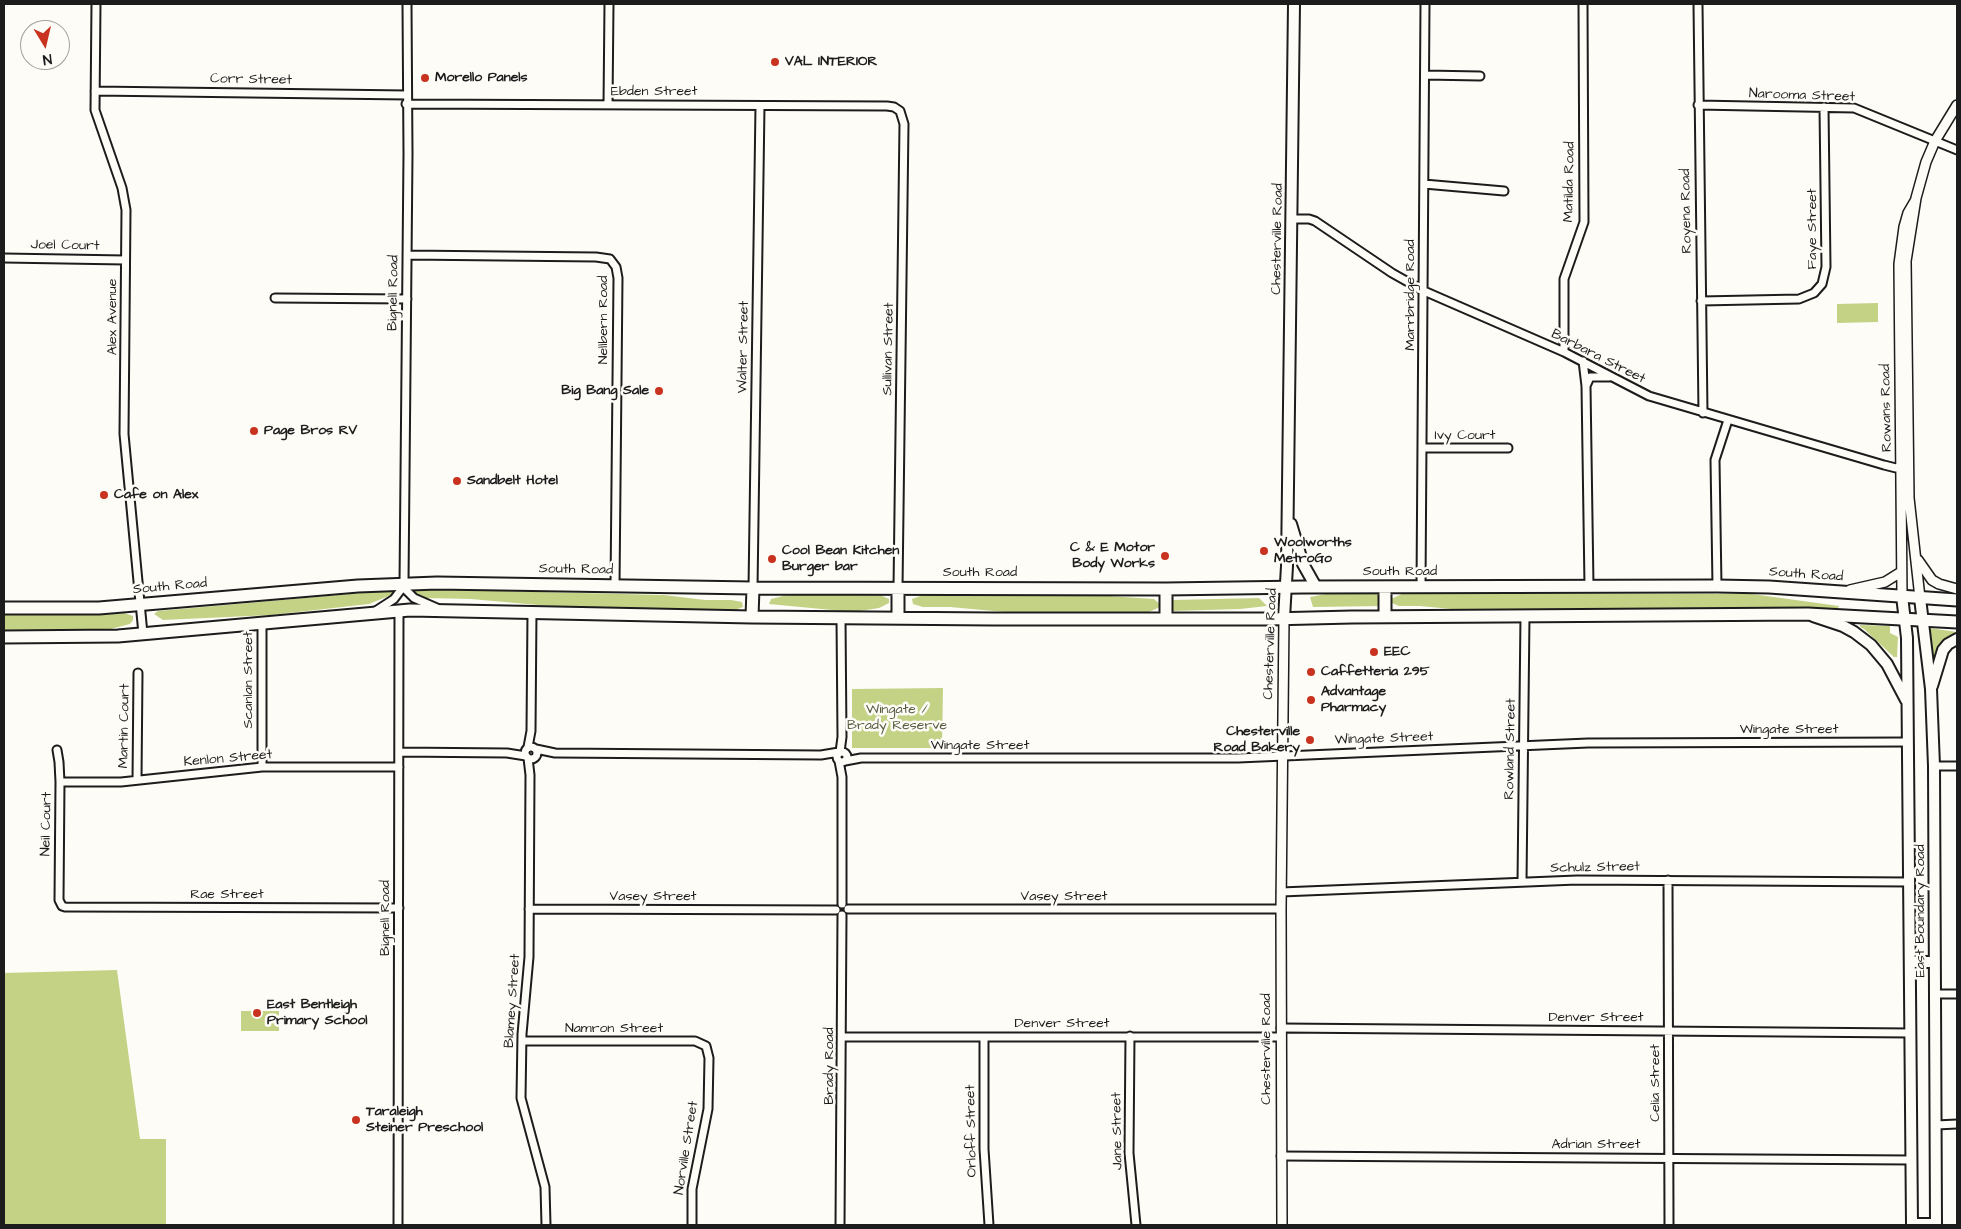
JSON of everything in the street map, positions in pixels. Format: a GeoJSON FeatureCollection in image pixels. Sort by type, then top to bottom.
{"type":"FeatureCollection","features":[{"type":"Feature","properties":{"kind":"highway","name":"South Road"},"geometry":{"type":"LineString","coordinates":[[4,608],[89,608],[404,585],[1166,589],[1717,586],[1769,587],[1957,600]]}},
{"type":"Feature","properties":{"kind":"highway"},"geometry":{"type":"LineString","coordinates":[[1385,587],[1385,617]]}},
{"type":"Feature","properties":{"kind":"highway"},"geometry":{"type":"LineString","coordinates":[[752,588],[752,617]]}},
{"type":"Feature","properties":{"kind":"highway"},"geometry":{"type":"LineString","coordinates":[[898,588],[898,618]]}},
{"type":"Feature","properties":{"kind":"highway"},"geometry":{"type":"LineString","coordinates":[[1166,589],[1166,619]]}},
{"type":"Feature","properties":{"kind":"highway"},"geometry":{"type":"LineString","coordinates":[[4,637],[100,637],[399,610],[752,617],[1166,619],[1808,614],[1957,622]]}},
{"type":"Feature","properties":{"kind":"main road","name":"Chesterville Road"},"geometry":{"type":"LineString","coordinates":[[1284,618],[1288,513],[1294,4]]}},
{"type":"Feature","properties":{"kind":"main road"},"geometry":{"type":"LineString","coordinates":[[1288,513],[1303,564],[1316,587]]}},
{"type":"Feature","properties":{"kind":"main road","name":"Rowans Road"},"geometry":{"type":"LineString","coordinates":[[1902,596],[1905,619]]}},
{"type":"Feature","properties":{"kind":"main road","name":"East Boundary Road"},"geometry":{"type":"LineString","coordinates":[[1920,598],[1931,689],[1934,766],[1936,1225]]}},
{"type":"Feature","properties":{"kind":"main road"},"geometry":{"type":"LineString","coordinates":[[1808,614],[1843,626],[1863,638],[1887,664],[1908,703]]}},
{"type":"Feature","properties":{"kind":"main road","name":"East Boundary Road"},"geometry":{"type":"LineString","coordinates":[[1905,619],[1908,703],[1912,1225]]}},
{"type":"Feature","properties":{"kind":"main road"},"geometry":{"type":"LineString","coordinates":[[1931,689],[1943,650],[1948,644],[1957,639]]}},
{"type":"Feature","properties":{"kind":"main road"},"geometry":{"type":"LineString","coordinates":[[1910,962],[1935,962]]}},
{"type":"Feature","properties":{"kind":"main road"},"geometry":{"type":"LineString","coordinates":[[1912,1225],[1936,1225]]}},
{"type":"Feature","properties":{"kind":"street","name":"Alex Avenue"},"geometry":{"type":"LineString","coordinates":[[96,4],[95,110],[125,199],[124,434],[143,634]]}},
{"type":"Feature","properties":{"kind":"street","name":"Bignell Road"},"geometry":{"type":"LineString","coordinates":[[404,585],[407,4]]}},
{"type":"Feature","properties":{"kind":"street"},"geometry":{"type":"LineString","coordinates":[[608,105],[609,4]]}},
{"type":"Feature","properties":{"kind":"street","name":"Marrbridge Road"},"geometry":{"type":"LineString","coordinates":[[1421,587],[1425,4]]}},
{"type":"Feature","properties":{"kind":"street","name":"Royena Road"},"geometry":{"type":"LineString","coordinates":[[1697,5],[1703,413]]}},
{"type":"Feature","properties":{"kind":"street","name":"Matilda Road"},"geometry":{"type":"LineString","coordinates":[[1564,352],[1564,274],[1583,226],[1584,215],[1582,6]]}},
{"type":"Feature","properties":{"kind":"street"},"geometry":{"type":"LineString","coordinates":[[1425,75],[1480,76]]}},
{"type":"Feature","properties":{"kind":"street","name":"Corr Street"},"geometry":{"type":"LineString","coordinates":[[95,91],[406,95]]}},
{"type":"Feature","properties":{"kind":"street","name":"Ebden Street"},"geometry":{"type":"LineString","coordinates":[[406,104],[887,106],[894,107],[900,111]]}},
{"type":"Feature","properties":{"kind":"street","name":"Narooma Street"},"geometry":{"type":"LineString","coordinates":[[1698,105],[1848,107],[1861,110],[1957,150]]}},
{"type":"Feature","properties":{"kind":"street","name":"Rowans Road"},"geometry":{"type":"LineString","coordinates":[[1902,596],[1901,467],[1906,261],[1916,198],[1926,162],[1935,141],[1957,105]]}},
{"type":"Feature","properties":{"kind":"street","name":"Walter Street"},"geometry":{"type":"LineString","coordinates":[[752,588],[760,106]]}},
{"type":"Feature","properties":{"kind":"street","name":"Faye Street"},"geometry":{"type":"LineString","coordinates":[[1701,300],[1799,298],[1814,293],[1822,284],[1826,267],[1824,107]]}},
{"type":"Feature","properties":{"kind":"street","name":"Sullivan Street"},"geometry":{"type":"LineString","coordinates":[[898,588],[904,124],[900,111]]}},
{"type":"Feature","properties":{"kind":"street"},"geometry":{"type":"LineString","coordinates":[[1424,184],[1504,191]]}},
{"type":"Feature","properties":{"kind":"street","name":"Barbara Street"},"geometry":{"type":"LineString","coordinates":[[1292,219],[1315,220],[1385,269],[1424,291],[1564,352],[1649,396],[1884,465],[1901,467]]}},
{"type":"Feature","properties":{"kind":"street","name":"Nellbern Road"},"geometry":{"type":"LineString","coordinates":[[407,255],[596,257],[610,260],[616,267],[618,288],[615,586]]}},
{"type":"Feature","properties":{"kind":"street","name":"Joel Court"},"geometry":{"type":"LineString","coordinates":[[4,258],[126,260]]}},
{"type":"Feature","properties":{"kind":"street"},"geometry":{"type":"LineString","coordinates":[[275,298],[406,299]]}},
{"type":"Feature","properties":{"kind":"street","name":"Rowans Road"},"geometry":{"type":"LineString","coordinates":[[1904,358],[1909,498],[1917,557],[1920,598]]}},
{"type":"Feature","properties":{"kind":"street"},"geometry":{"type":"LineString","coordinates":[[1583,361],[1586,386],[1589,586]]}},
{"type":"Feature","properties":{"kind":"street"},"geometry":{"type":"LineString","coordinates":[[1586,386],[1590,377],[1613,377]]}},
{"type":"Feature","properties":{"kind":"street"},"geometry":{"type":"LineString","coordinates":[[1717,586],[1715,460],[1728,420]]}},
{"type":"Feature","properties":{"kind":"street","name":"Ivy Court"},"geometry":{"type":"LineString","coordinates":[[1422,448],[1508,448]]}},
{"type":"Feature","properties":{"kind":"street"},"geometry":{"type":"LineString","coordinates":[[1901,467],[1909,457]]}},
{"type":"Feature","properties":{"kind":"street"},"geometry":{"type":"LineString","coordinates":[[1917,557],[1932,580],[1957,589]]}},
{"type":"Feature","properties":{"kind":"street"},"geometry":{"type":"LineString","coordinates":[[1843,592],[1885,582],[1901,572]]}},
{"type":"Feature","properties":{"kind":"street"},"geometry":{"type":"LineString","coordinates":[[372,612],[394,598],[404,585],[414,598],[442,610]]}},
{"type":"Feature","properties":{"kind":"street","name":"Bignell Road"},"geometry":{"type":"LineString","coordinates":[[398,1225],[399,610]]}},
{"type":"Feature","properties":{"kind":"street","name":"Blamey Street"},"geometry":{"type":"LineString","coordinates":[[532,612],[529,957],[522,1041],[521,1098],[545,1186],[546,1225]]}},
{"type":"Feature","properties":{"kind":"street","name":"Rowland Street"},"geometry":{"type":"LineString","coordinates":[[1522,882],[1525,616]]}},
{"type":"Feature","properties":{"kind":"street"},"geometry":{"type":"LineString","coordinates":[[841,618],[842,904],[837,906],[842,911]]}},
{"type":"Feature","properties":{"kind":"street","name":"Chesterville Road"},"geometry":{"type":"LineString","coordinates":[[1282,1225],[1281,892],[1284,618]]}},
{"type":"Feature","properties":{"kind":"street","name":"Scanlan Street"},"geometry":{"type":"LineString","coordinates":[[262,623],[262,767]]}},
{"type":"Feature","properties":{"kind":"street","name":"Martin Court"},"geometry":{"type":"LineString","coordinates":[[137,780],[138,673]]}},
{"type":"Feature","properties":{"kind":"street","name":"Wingate Street"},"geometry":{"type":"LineString","coordinates":[[399,752],[821,754],[861,758],[1238,758],[1605,743],[1908,742]]}},
{"type":"Feature","properties":{"kind":"street","name":"Neil Court"},"geometry":{"type":"LineString","coordinates":[[56,750],[60,762],[59,900]]}},
{"type":"Feature","properties":{"kind":"street"},"geometry":{"type":"LineString","coordinates":[[1934,766],[1957,766]]}},
{"type":"Feature","properties":{"kind":"street","name":"Kenlon Street"},"geometry":{"type":"LineString","coordinates":[[60,782],[137,780],[262,767],[399,767]]}},
{"type":"Feature","properties":{"kind":"street","name":"Schulz Street"},"geometry":{"type":"LineString","coordinates":[[1281,892],[1578,880],[1910,882]]}},
{"type":"Feature","properties":{"kind":"street","name":"Celia Street"},"geometry":{"type":"LineString","coordinates":[[1668,880],[1669,1225]]}},
{"type":"Feature","properties":{"kind":"street","name":"Rae Street"},"geometry":{"type":"LineString","coordinates":[[59,900],[62,906],[68,908],[399,908]]}},
{"type":"Feature","properties":{"kind":"street","name":"Vasey Street"},"geometry":{"type":"LineString","coordinates":[[529,909],[842,911],[1281,909]]}},
{"type":"Feature","properties":{"kind":"street","name":"Brady Road"},"geometry":{"type":"LineString","coordinates":[[842,911],[842,1223]]}},
{"type":"Feature","properties":{"kind":"street"},"geometry":{"type":"LineString","coordinates":[[1935,994],[1957,994]]}},
{"type":"Feature","properties":{"kind":"street","name":"Denver Street"},"geometry":{"type":"LineString","coordinates":[[842,1037],[1130,1036],[1281,1032],[1668,1031],[1911,1033]]}},
{"type":"Feature","properties":{"kind":"street","name":"Jane Street"},"geometry":{"type":"LineString","coordinates":[[1130,1036],[1130,1153],[1136,1225]]}},
{"type":"Feature","properties":{"kind":"street","name":"Orloff Street"},"geometry":{"type":"LineString","coordinates":[[984,1037],[984,1155],[989,1225]]}},
{"type":"Feature","properties":{"kind":"street","name":"Namron Street"},"geometry":{"type":"LineString","coordinates":[[522,1041],[694,1041],[706,1046]]}},
{"type":"Feature","properties":{"kind":"street","name":"Norville Street"},"geometry":{"type":"LineString","coordinates":[[692,1225],[692,1189],[708,1109],[708,1053],[706,1046]]}},
{"type":"Feature","properties":{"kind":"street"},"geometry":{"type":"LineString","coordinates":[[1936,1125],[1957,1124]]}},
{"type":"Feature","properties":{"kind":"street","name":"Adrian Street"},"geometry":{"type":"LineString","coordinates":[[1281,1156],[1912,1160]]}},
{"type":"Feature","properties":{"kind":"green space"},"geometry":{"type":"Polygon","coordinates":[[[1878,303],[1878,322],[1837,323],[1837,304],[1878,303]]]}},
{"type":"Feature","properties":{"kind":"green space"},"geometry":{"type":"Polygon","coordinates":[[[413,589],[664,595],[705,600],[731,600],[742,602],[743,607],[735,610],[572,608],[471,599],[425,598],[419,597],[413,589]]]}},
{"type":"Feature","properties":{"kind":"green space"},"geometry":{"type":"Polygon","coordinates":[[[395,590],[391,595],[369,604],[271,615],[163,620],[154,614],[158,611],[395,590]]]}},
{"type":"Feature","properties":{"kind":"green space"},"geometry":{"type":"Polygon","coordinates":[[[1326,594],[1382,594],[1382,606],[1313,607],[1310,597],[1326,594]]]}},
{"type":"Feature","properties":{"kind":"green space"},"geometry":{"type":"Polygon","coordinates":[[[1402,594],[1752,594],[1839,606],[1838,609],[1462,610],[1399,606],[1392,603],[1391,599],[1402,594]]]}},
{"type":"Feature","properties":{"kind":"green space"},"geometry":{"type":"Polygon","coordinates":[[[787,595],[880,595],[889,599],[889,603],[879,608],[853,612],[769,604],[771,599],[787,595]]]}},
{"type":"Feature","properties":{"kind":"green space"},"geometry":{"type":"Polygon","coordinates":[[[923,595],[1093,595],[1154,599],[1162,606],[1149,612],[1005,612],[950,607],[923,607],[913,604],[912,599],[923,595]]]}},
{"type":"Feature","properties":{"kind":"green space"},"geometry":{"type":"Polygon","coordinates":[[[1259,598],[1267,606],[1240,609],[1172,611],[1171,602],[1173,600],[1259,598]]]}},
{"type":"Feature","properties":{"kind":"green space"},"geometry":{"type":"Polygon","coordinates":[[[124,613],[133,616],[130,624],[107,630],[4,630],[4,615],[99,615],[124,613]]]}},
{"type":"Feature","properties":{"kind":"green space"},"geometry":{"type":"Polygon","coordinates":[[[1860,625],[1890,626],[1890,633],[1898,637],[1897,657],[1894,657],[1860,625]]]}},
{"type":"Feature","properties":{"kind":"green space"},"geometry":{"type":"Polygon","coordinates":[[[1929,628],[1957,632],[1935,660],[1932,660],[1929,628]]]}},
{"type":"Feature","properties":{"kind":"green space","name":"Wingate / Brady Reserve"},"geometry":{"type":"Polygon","coordinates":[[[943,688],[942,748],[852,748],[852,689],[943,688]]]}},
{"type":"Feature","properties":{"kind":"green space"},"geometry":{"type":"Polygon","coordinates":[[[117,970],[140,1139],[166,1139],[166,1225],[4,1225],[4,973],[117,970]]]}},
{"type":"Feature","properties":{"kind":"green space"},"geometry":{"type":"Polygon","coordinates":[[[241,1011],[279,1011],[279,1031],[241,1031],[241,1011]]]}},
{"type":"Feature","properties":{"kind":"place","name":"VAL INTERIOR"},"geometry":{"type":"Point","coordinates":[775,62]}},
{"type":"Feature","properties":{"kind":"place","name":"Morello Panels"},"geometry":{"type":"Point","coordinates":[425,78]}},
{"type":"Feature","properties":{"kind":"place","name":"Big Bang Sale"},"geometry":{"type":"Point","coordinates":[659,391]}},
{"type":"Feature","properties":{"kind":"place","name":"Page Bros RV"},"geometry":{"type":"Point","coordinates":[254,431]}},
{"type":"Feature","properties":{"kind":"place","name":"Sandbelt Hotel"},"geometry":{"type":"Point","coordinates":[457,481]}},
{"type":"Feature","properties":{"kind":"place","name":"Cafe on Alex"},"geometry":{"type":"Point","coordinates":[104,495]}},
{"type":"Feature","properties":{"kind":"place","name":"Woolworths MetroGo"},"geometry":{"type":"Point","coordinates":[1264,551]}},
{"type":"Feature","properties":{"kind":"place","name":"C & E Motor Body Works"},"geometry":{"type":"Point","coordinates":[1165,556]}},
{"type":"Feature","properties":{"kind":"place","name":"Cool Bean Kitchen Burger bar"},"geometry":{"type":"Point","coordinates":[772,559]}},
{"type":"Feature","properties":{"kind":"place","name":"EEC"},"geometry":{"type":"Point","coordinates":[1374,652]}},
{"type":"Feature","properties":{"kind":"place","name":"Caffetteria 295"},"geometry":{"type":"Point","coordinates":[1311,672]}},
{"type":"Feature","properties":{"kind":"place","name":"Advantage Pharmacy"},"geometry":{"type":"Point","coordinates":[1311,700]}},
{"type":"Feature","properties":{"kind":"place","name":"Chesterville Road Bakery"},"geometry":{"type":"Point","coordinates":[1310,740]}},
{"type":"Feature","properties":{"kind":"place","name":"East Bentleigh Primary School"},"geometry":{"type":"Point","coordinates":[257,1013]}},
{"type":"Feature","properties":{"kind":"place","name":"Taraleigh Steiner Preschool"},"geometry":{"type":"Point","coordinates":[356,1120]}}]}
